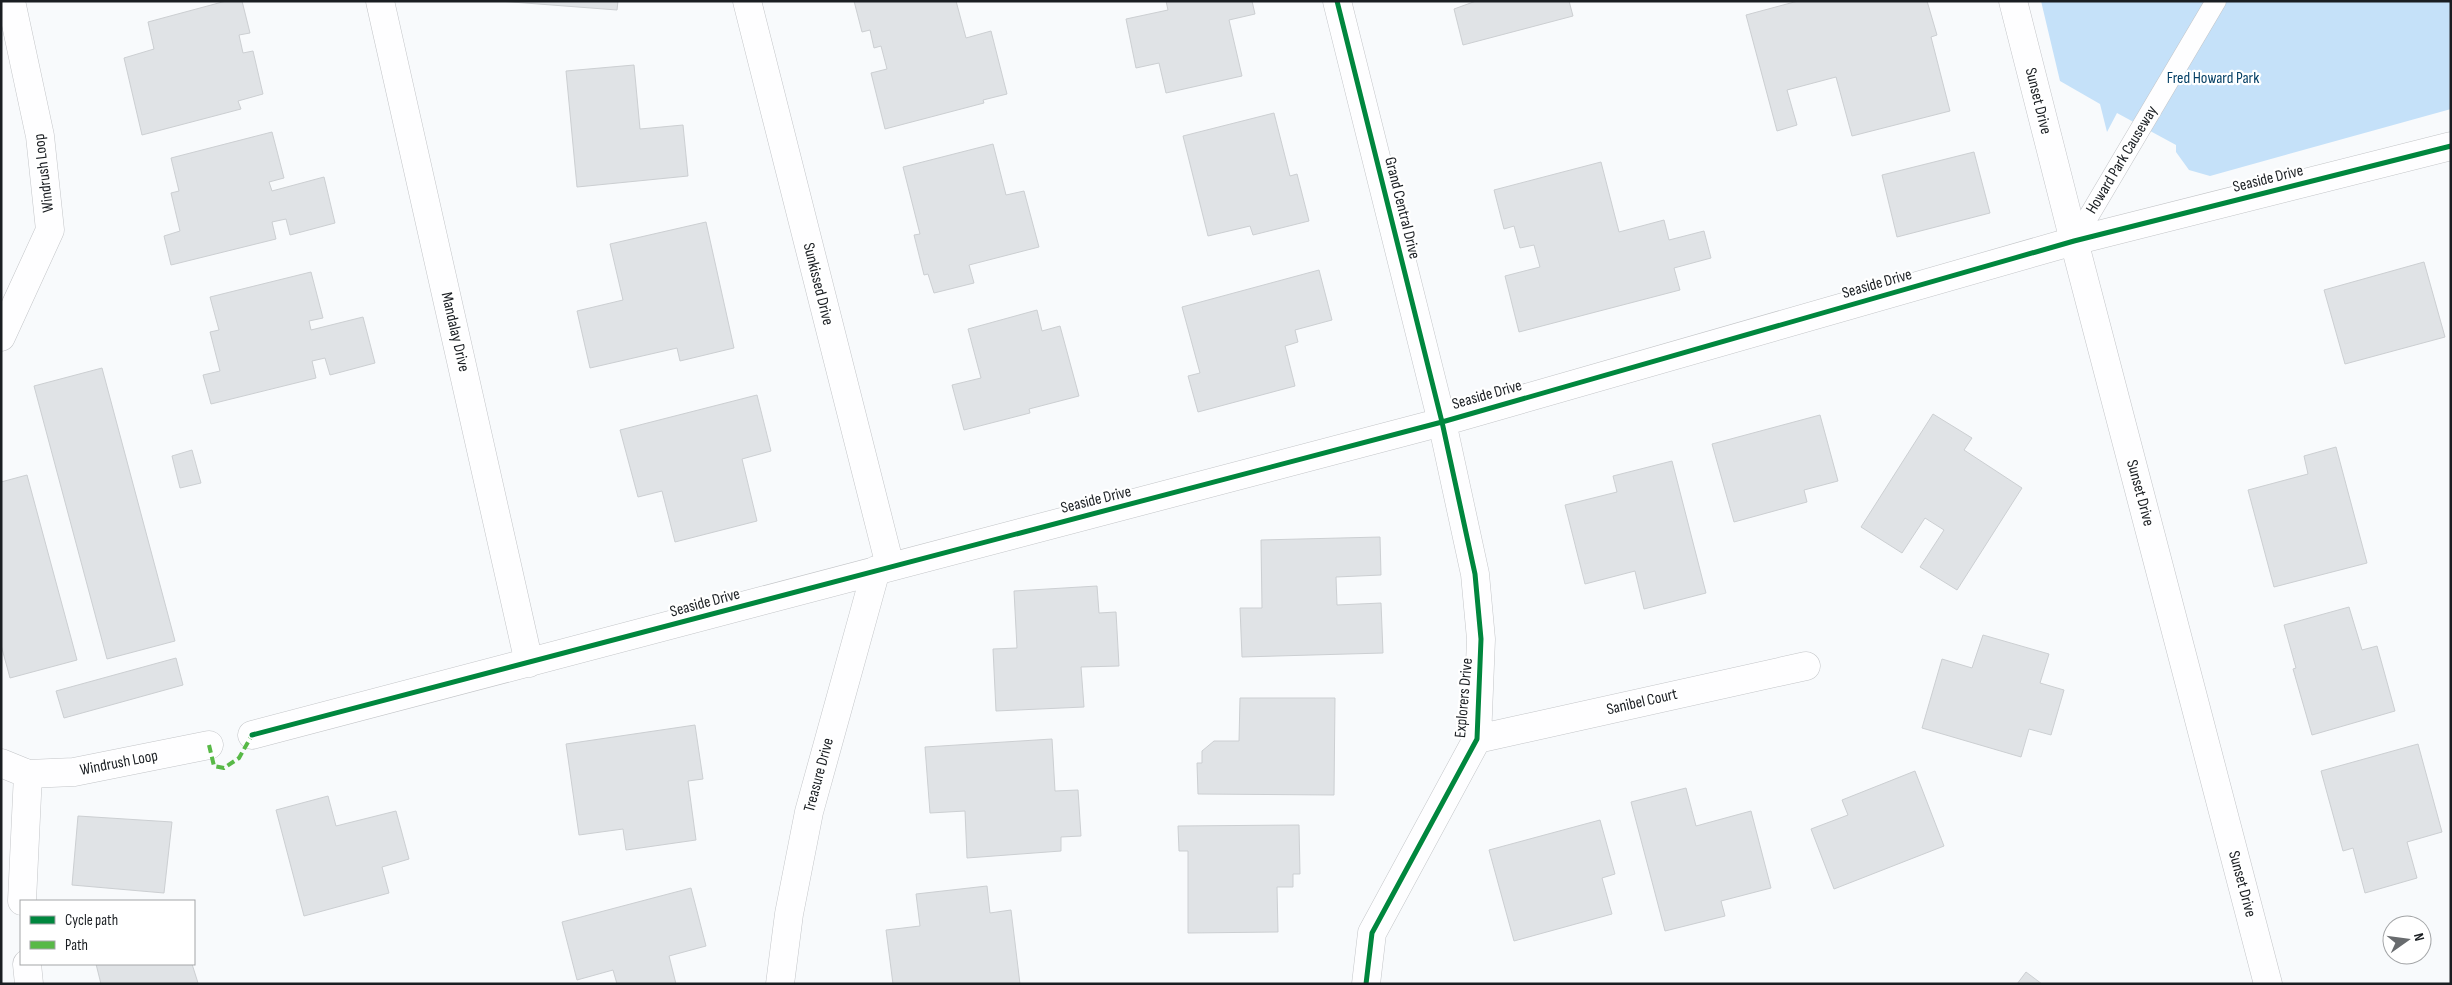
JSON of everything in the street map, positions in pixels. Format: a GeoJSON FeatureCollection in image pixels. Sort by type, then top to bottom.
{"type":"FeatureCollection","features":[{"type":"Feature","properties":{"kind":"street","name":"Windrush Loop"},"geometry":{"type":"LineString","coordinates":[[1,337],[8,328],[50,230],[40,136],[11,1]]}},
{"type":"Feature","properties":{"kind":"street","name":"Mandalay Drive"},"geometry":{"type":"LineString","coordinates":[[380,1],[530,663]]}},
{"type":"Feature","properties":{"kind":"street","name":"Sunkissed Drive"},"geometry":{"type":"LineString","coordinates":[[747,1],[883,568]]}},
{"type":"Feature","properties":{"kind":"street","name":"Grand Central Drive"},"geometry":{"type":"LineString","coordinates":[[1338,1],[1442,422]]}},
{"type":"Feature","properties":{"kind":"street","name":"Sunset Drive"},"geometry":{"type":"LineString","coordinates":[[2012,1],[2268,984]]}},
{"type":"Feature","properties":{"kind":"street","name":"Seaside Drive"},"geometry":{"type":"LineString","coordinates":[[252,735],[1442,422],[2074,241],[2451,146]]}},
{"type":"Feature","properties":{"kind":"street","name":"Explorers Drive"},"geometry":{"type":"LineString","coordinates":[[1366,984],[1372,933],[1477,739],[1481,639],[1475,574],[1442,422]]}},
{"type":"Feature","properties":{"kind":"street","name":"Treasure Drive"},"geometry":{"type":"LineString","coordinates":[[780,984],[789,914],[809,812],[883,568]]}},
{"type":"Feature","properties":{"kind":"street","name":"Sanibel Court"},"geometry":{"type":"LineString","coordinates":[[1477,739],[1806,666]]}},
{"type":"Feature","properties":{"kind":"street","name":"Windrush Loop"},"geometry":{"type":"LineString","coordinates":[[1,764],[28,774],[74,772],[209,745]]}},
{"type":"Feature","properties":{"kind":"street"},"geometry":{"type":"LineString","coordinates":[[22,900],[28,774]]}},
{"type":"Feature","properties":{"kind":"street"},"geometry":{"type":"LineString","coordinates":[[27,965],[29,984]]}},
{"type":"Feature","properties":{"kind":"lane","name":"Howard Park Causeway"},"geometry":{"type":"LineString","coordinates":[[2074,241],[2216,1]]}},
{"type":"Feature","properties":{"kind":"green space","name":"Fred Howard Park"},"geometry":{"type":"Polygon","coordinates":[[[2041,1],[2451,1],[2451,109],[2210,176],[2189,170],[2176,152],[2176,145],[2117,113],[2107,132],[2100,104],[2060,81],[2041,1]]]}},
{"type":"Feature","properties":{"kind":"building"},"geometry":{"type":"Polygon","coordinates":[[[226,1],[242,1],[250,33],[239,35],[243,53],[253,51],[263,94],[238,101],[241,109],[142,135],[124,58],[154,49],[148,22],[226,1]]]}},
{"type":"Feature","properties":{"kind":"building"},"geometry":{"type":"Polygon","coordinates":[[[499,1],[618,1],[617,10],[499,1]]]}},
{"type":"Feature","properties":{"kind":"building"},"geometry":{"type":"Polygon","coordinates":[[[854,1],[956,1],[966,38],[991,31],[1007,94],[983,100],[984,103],[885,129],[871,73],[887,69],[881,46],[874,48],[870,30],[862,32],[854,1]]]}},
{"type":"Feature","properties":{"kind":"building"},"geometry":{"type":"Polygon","coordinates":[[[1166,1],[1252,1],[1255,14],[1229,20],[1242,76],[1166,93],[1159,63],[1136,68],[1126,19],[1168,10],[1166,1]]]}},
{"type":"Feature","properties":{"kind":"building"},"geometry":{"type":"Polygon","coordinates":[[[1476,1],[1569,1],[1573,16],[1463,45],[1454,9],[1476,1]]]}},
{"type":"Feature","properties":{"kind":"building"},"geometry":{"type":"Polygon","coordinates":[[[1798,1],[1927,1],[1937,35],[1931,37],[1950,111],[1852,136],[1836,77],[1787,90],[1797,125],[1777,131],[1746,15],[1798,1]]]}},
{"type":"Feature","properties":{"kind":"building"},"geometry":{"type":"Polygon","coordinates":[[[634,65],[640,129],[683,125],[688,176],[577,187],[566,71],[634,65]]]}},
{"type":"Feature","properties":{"kind":"building"},"geometry":{"type":"Polygon","coordinates":[[[1274,113],[1290,176],[1297,174],[1309,221],[1253,235],[1250,226],[1208,236],[1183,136],[1274,113]]]}},
{"type":"Feature","properties":{"kind":"building"},"geometry":{"type":"Polygon","coordinates":[[[272,132],[284,178],[269,182],[272,191],[324,177],[335,223],[290,235],[286,219],[272,222],[276,239],[171,265],[164,236],[180,231],[171,193],[179,191],[171,158],[272,132]]]}},
{"type":"Feature","properties":{"kind":"building"},"geometry":{"type":"Polygon","coordinates":[[[993,144],[1006,195],[1024,191],[1039,247],[969,265],[974,283],[934,293],[928,274],[924,275],[914,235],[920,234],[903,167],[993,144]]]}},
{"type":"Feature","properties":{"kind":"building"},"geometry":{"type":"Polygon","coordinates":[[[1974,152],[1990,213],[1897,237],[1882,175],[1974,152]]]}},
{"type":"Feature","properties":{"kind":"building"},"geometry":{"type":"Polygon","coordinates":[[[1601,162],[1619,232],[1664,220],[1669,240],[1704,231],[1711,258],[1674,268],[1680,290],[1519,332],[1505,276],[1540,267],[1534,245],[1520,248],[1514,226],[1504,229],[1494,190],[1601,162]]]}},
{"type":"Feature","properties":{"kind":"building"},"geometry":{"type":"Polygon","coordinates":[[[706,222],[734,348],[680,361],[677,348],[590,368],[577,311],[623,300],[610,244],[706,222]]]}},
{"type":"Feature","properties":{"kind":"building"},"geometry":{"type":"Polygon","coordinates":[[[2424,262],[2445,337],[2345,364],[2324,290],[2424,262]]]}},
{"type":"Feature","properties":{"kind":"building"},"geometry":{"type":"Polygon","coordinates":[[[1319,270],[1332,320],[1295,330],[1298,342],[1285,346],[1295,386],[1198,412],[1188,376],[1200,373],[1182,307],[1319,270]]]}},
{"type":"Feature","properties":{"kind":"building"},"geometry":{"type":"Polygon","coordinates":[[[311,272],[323,318],[309,321],[311,330],[363,317],[375,363],[330,375],[325,358],[312,361],[316,378],[211,404],[203,375],[220,371],[210,332],[219,330],[210,297],[311,272]]]}},
{"type":"Feature","properties":{"kind":"building"},"geometry":{"type":"Polygon","coordinates":[[[1037,310],[1042,331],[1060,326],[1079,396],[1029,409],[1030,413],[964,430],[952,385],[981,378],[968,329],[1037,310]]]}},
{"type":"Feature","properties":{"kind":"building"},"geometry":{"type":"Polygon","coordinates":[[[102,368],[175,641],[107,659],[34,386],[102,368]]]}},
{"type":"Feature","properties":{"kind":"building"},"geometry":{"type":"Polygon","coordinates":[[[757,395],[771,451],[742,459],[757,521],[675,542],[662,491],[638,497],[620,430],[757,395]]]}},
{"type":"Feature","properties":{"kind":"building"},"geometry":{"type":"Polygon","coordinates":[[[1933,414],[1972,438],[1964,450],[2022,488],[1957,590],[1920,567],[1944,530],[1925,518],[1902,553],[1861,527],[1933,414]]]}},
{"type":"Feature","properties":{"kind":"building"},"geometry":{"type":"Polygon","coordinates":[[[1820,415],[1838,481],[1804,490],[1807,502],[1734,522],[1712,444],[1820,415]]]}},
{"type":"Feature","properties":{"kind":"building"},"geometry":{"type":"Polygon","coordinates":[[[2336,447],[2367,563],[2274,587],[2248,490],[2308,474],[2304,456],[2336,447]]]}},
{"type":"Feature","properties":{"kind":"building"},"geometry":{"type":"Polygon","coordinates":[[[192,450],[201,483],[180,488],[172,456],[192,450]]]}},
{"type":"Feature","properties":{"kind":"building"},"geometry":{"type":"Polygon","coordinates":[[[1672,461],[1706,593],[1644,609],[1635,571],[1585,584],[1565,505],[1617,492],[1613,476],[1672,461]]]}},
{"type":"Feature","properties":{"kind":"building"},"geometry":{"type":"Polygon","coordinates":[[[27,475],[77,660],[10,678],[1,645],[1,482],[27,475]]]}},
{"type":"Feature","properties":{"kind":"building"},"geometry":{"type":"Polygon","coordinates":[[[1380,537],[1381,575],[1336,577],[1337,605],[1381,603],[1383,653],[1242,657],[1240,608],[1262,608],[1261,540],[1380,537]]]}},
{"type":"Feature","properties":{"kind":"building"},"geometry":{"type":"Polygon","coordinates":[[[1097,586],[1099,613],[1116,612],[1119,666],[1081,667],[1084,707],[996,711],[993,649],[1017,648],[1014,591],[1097,586]]]}},
{"type":"Feature","properties":{"kind":"building"},"geometry":{"type":"Polygon","coordinates":[[[2349,607],[2362,650],[2377,646],[2395,711],[2312,735],[2293,669],[2296,668],[2284,625],[2349,607]]]}},
{"type":"Feature","properties":{"kind":"building"},"geometry":{"type":"Polygon","coordinates":[[[1983,635],[2049,654],[2040,683],[2064,690],[2051,735],[2029,729],[2021,757],[1922,728],[1942,659],[1972,668],[1983,635]]]}},
{"type":"Feature","properties":{"kind":"building"},"geometry":{"type":"Polygon","coordinates":[[[176,658],[183,685],[64,718],[56,691],[176,658]]]}},
{"type":"Feature","properties":{"kind":"building"},"geometry":{"type":"Polygon","coordinates":[[[1240,698],[1335,698],[1334,795],[1198,794],[1197,763],[1202,763],[1202,751],[1214,741],[1239,741],[1240,698]]]}},
{"type":"Feature","properties":{"kind":"building"},"geometry":{"type":"Polygon","coordinates":[[[695,725],[703,779],[688,781],[696,840],[626,850],[623,829],[579,835],[566,744],[695,725]]]}},
{"type":"Feature","properties":{"kind":"building"},"geometry":{"type":"Polygon","coordinates":[[[1052,739],[1055,791],[1078,790],[1081,836],[1061,837],[1061,851],[967,858],[965,811],[930,813],[925,747],[1052,739]]]}},
{"type":"Feature","properties":{"kind":"building"},"geometry":{"type":"Polygon","coordinates":[[[2418,744],[2442,832],[2407,842],[2417,878],[2365,893],[2353,848],[2343,851],[2321,771],[2418,744]]]}},
{"type":"Feature","properties":{"kind":"building"},"geometry":{"type":"Polygon","coordinates":[[[1915,771],[1944,846],[1834,889],[1811,829],[1848,815],[1842,800],[1915,771]]]}},
{"type":"Feature","properties":{"kind":"building"},"geometry":{"type":"Polygon","coordinates":[[[1686,788],[1696,826],[1751,811],[1771,888],[1721,901],[1725,916],[1665,931],[1631,802],[1686,788]]]}},
{"type":"Feature","properties":{"kind":"building"},"geometry":{"type":"Polygon","coordinates":[[[328,796],[336,826],[396,811],[409,859],[382,867],[389,893],[304,916],[276,810],[328,796]]]}},
{"type":"Feature","properties":{"kind":"building"},"geometry":{"type":"Polygon","coordinates":[[[78,816],[172,822],[164,893],[72,885],[78,816]]]}},
{"type":"Feature","properties":{"kind":"building"},"geometry":{"type":"Polygon","coordinates":[[[1600,820],[1615,874],[1602,878],[1612,914],[1514,941],[1489,850],[1600,820]]]}},
{"type":"Feature","properties":{"kind":"building"},"geometry":{"type":"Polygon","coordinates":[[[1299,825],[1300,874],[1293,874],[1293,887],[1277,887],[1278,932],[1188,933],[1188,851],[1179,851],[1178,826],[1299,825]]]}},
{"type":"Feature","properties":{"kind":"building"},"geometry":{"type":"Polygon","coordinates":[[[987,886],[990,913],[1011,910],[1020,984],[893,984],[886,930],[920,926],[916,894],[987,886]]]}},
{"type":"Feature","properties":{"kind":"building"},"geometry":{"type":"Polygon","coordinates":[[[691,888],[706,946],[669,956],[676,984],[617,984],[613,970],[577,980],[562,922],[691,888]]]}},
{"type":"Feature","properties":{"kind":"building"},"geometry":{"type":"Polygon","coordinates":[[[96,965],[192,965],[198,983],[101,984],[96,965]]]}},
{"type":"Feature","properties":{"kind":"building"},"geometry":{"type":"Polygon","coordinates":[[[2026,972],[2042,984],[2017,984],[2026,972]]]}},
{"type":"Feature","properties":{"kind":"marked path"},"geometry":{"type":"LineString","coordinates":[[209,745],[214,766],[224,768],[239,758],[252,735]]}},
{"type":"Feature","properties":{"kind":"cycle path"},"geometry":{"type":"LineString","coordinates":[[1337,1],[1442,422],[1475,574],[1481,639],[1477,739],[1372,933],[1366,984]]}},
{"type":"Feature","properties":{"kind":"cycle path"},"geometry":{"type":"LineString","coordinates":[[252,735],[1442,422],[2074,241],[2451,146]]}}]}
